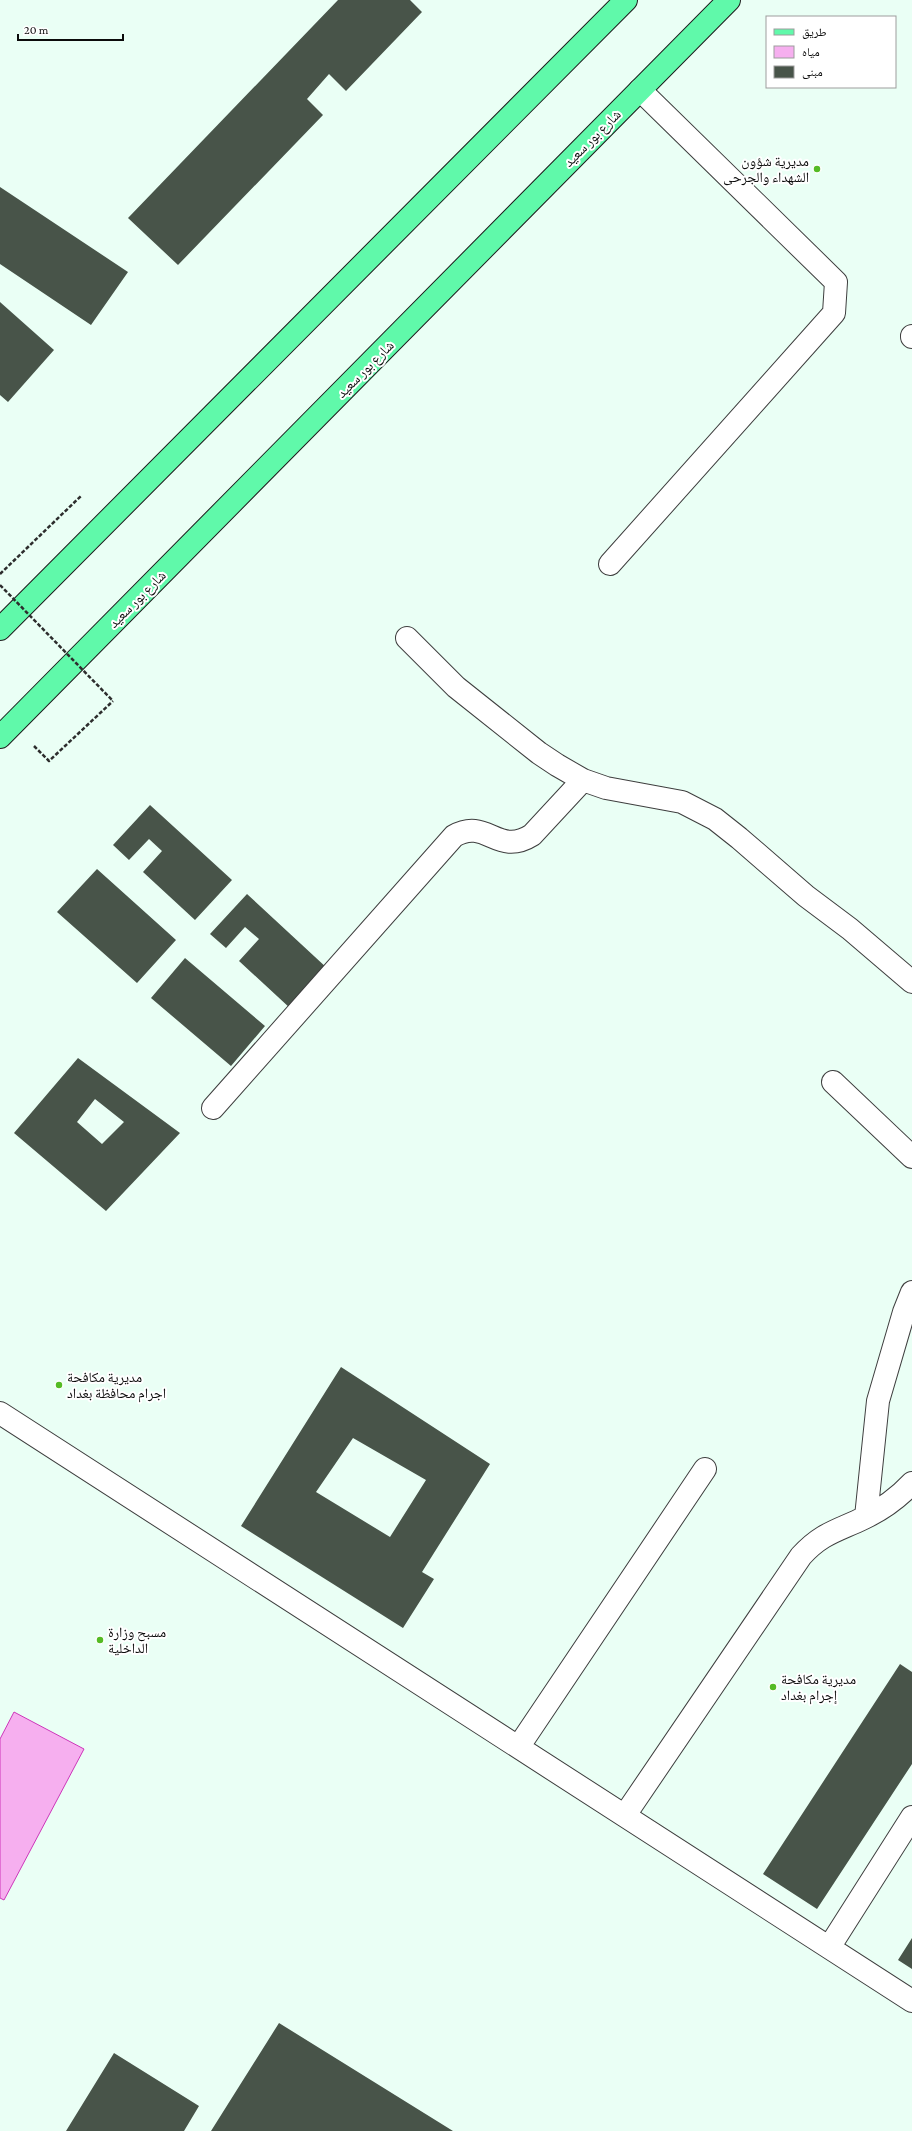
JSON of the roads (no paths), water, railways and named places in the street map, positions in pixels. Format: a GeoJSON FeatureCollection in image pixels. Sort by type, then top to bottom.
{"type":"FeatureCollection","features":[{"type":"Feature","properties":{"kind":"main road"},"geometry":{"type":"LineString","coordinates":[[0,630],[626,0]]}},
{"type":"Feature","properties":{"kind":"main road","name":"شارع بور سعيد"},"geometry":{"type":"LineString","coordinates":[[0,737],[729,0]]}},
{"type":"Feature","properties":{"kind":"street"},"geometry":{"type":"LineString","coordinates":[[610,564],[834,313],[836,282],[640,90]]}},
{"type":"Feature","properties":{"kind":"street"},"geometry":{"type":"LineString","coordinates":[[407,638],[456,687],[539,753],[583,780],[606,788],[682,802],[704,812],[739,838],[806,896],[850,928],[912,982]]}},
{"type":"Feature","properties":{"kind":"street"},"geometry":{"type":"LineString","coordinates":[[213,1108],[454,836],[468,830],[476,830],[503,842],[526,839],[532,835],[583,780]]}},
{"type":"Feature","properties":{"kind":"street"},"geometry":{"type":"LineString","coordinates":[[834,1082],[912,1157]]}},
{"type":"Feature","properties":{"kind":"street"},"geometry":{"type":"LineString","coordinates":[[866,1517],[878,1401],[904,1312],[912,1292]]}},
{"type":"Feature","properties":{"kind":"street"},"geometry":{"type":"LineString","coordinates":[[0,1413],[830,1946],[912,2001]]}},
{"type":"Feature","properties":{"kind":"street"},"geometry":{"type":"LineString","coordinates":[[519,1746],[705,1469]]}},
{"type":"Feature","properties":{"kind":"street"},"geometry":{"type":"LineString","coordinates":[[625,1814],[801,1556],[819,1538],[866,1517],[888,1504],[912,1483]]}},
{"type":"Feature","properties":{"kind":"street"},"geometry":{"type":"LineString","coordinates":[[830,1946],[912,1817]]}},
{"type":"Feature","properties":{"kind":"water"},"geometry":{"type":"Polygon","coordinates":[[[14,1712],[84,1749],[4,1900],[0,1898],[0,1739],[14,1712]]]}},
{"type":"Feature","properties":{"kind":"place","name":"مديرية شؤون الشهداء والجرحى"},"geometry":{"type":"Point","coordinates":[817,169]}},
{"type":"Feature","properties":{"kind":"place","name":"مديرية مكافحة اجرام محافظة بغداد"},"geometry":{"type":"Point","coordinates":[59,1385]}},
{"type":"Feature","properties":{"kind":"place","name":"مسبح وزارة الداخلية"},"geometry":{"type":"Point","coordinates":[100,1640]}},
{"type":"Feature","properties":{"kind":"place","name":"مديرية مكافحة إجرام بغداد"},"geometry":{"type":"Point","coordinates":[773,1687]}}]}
